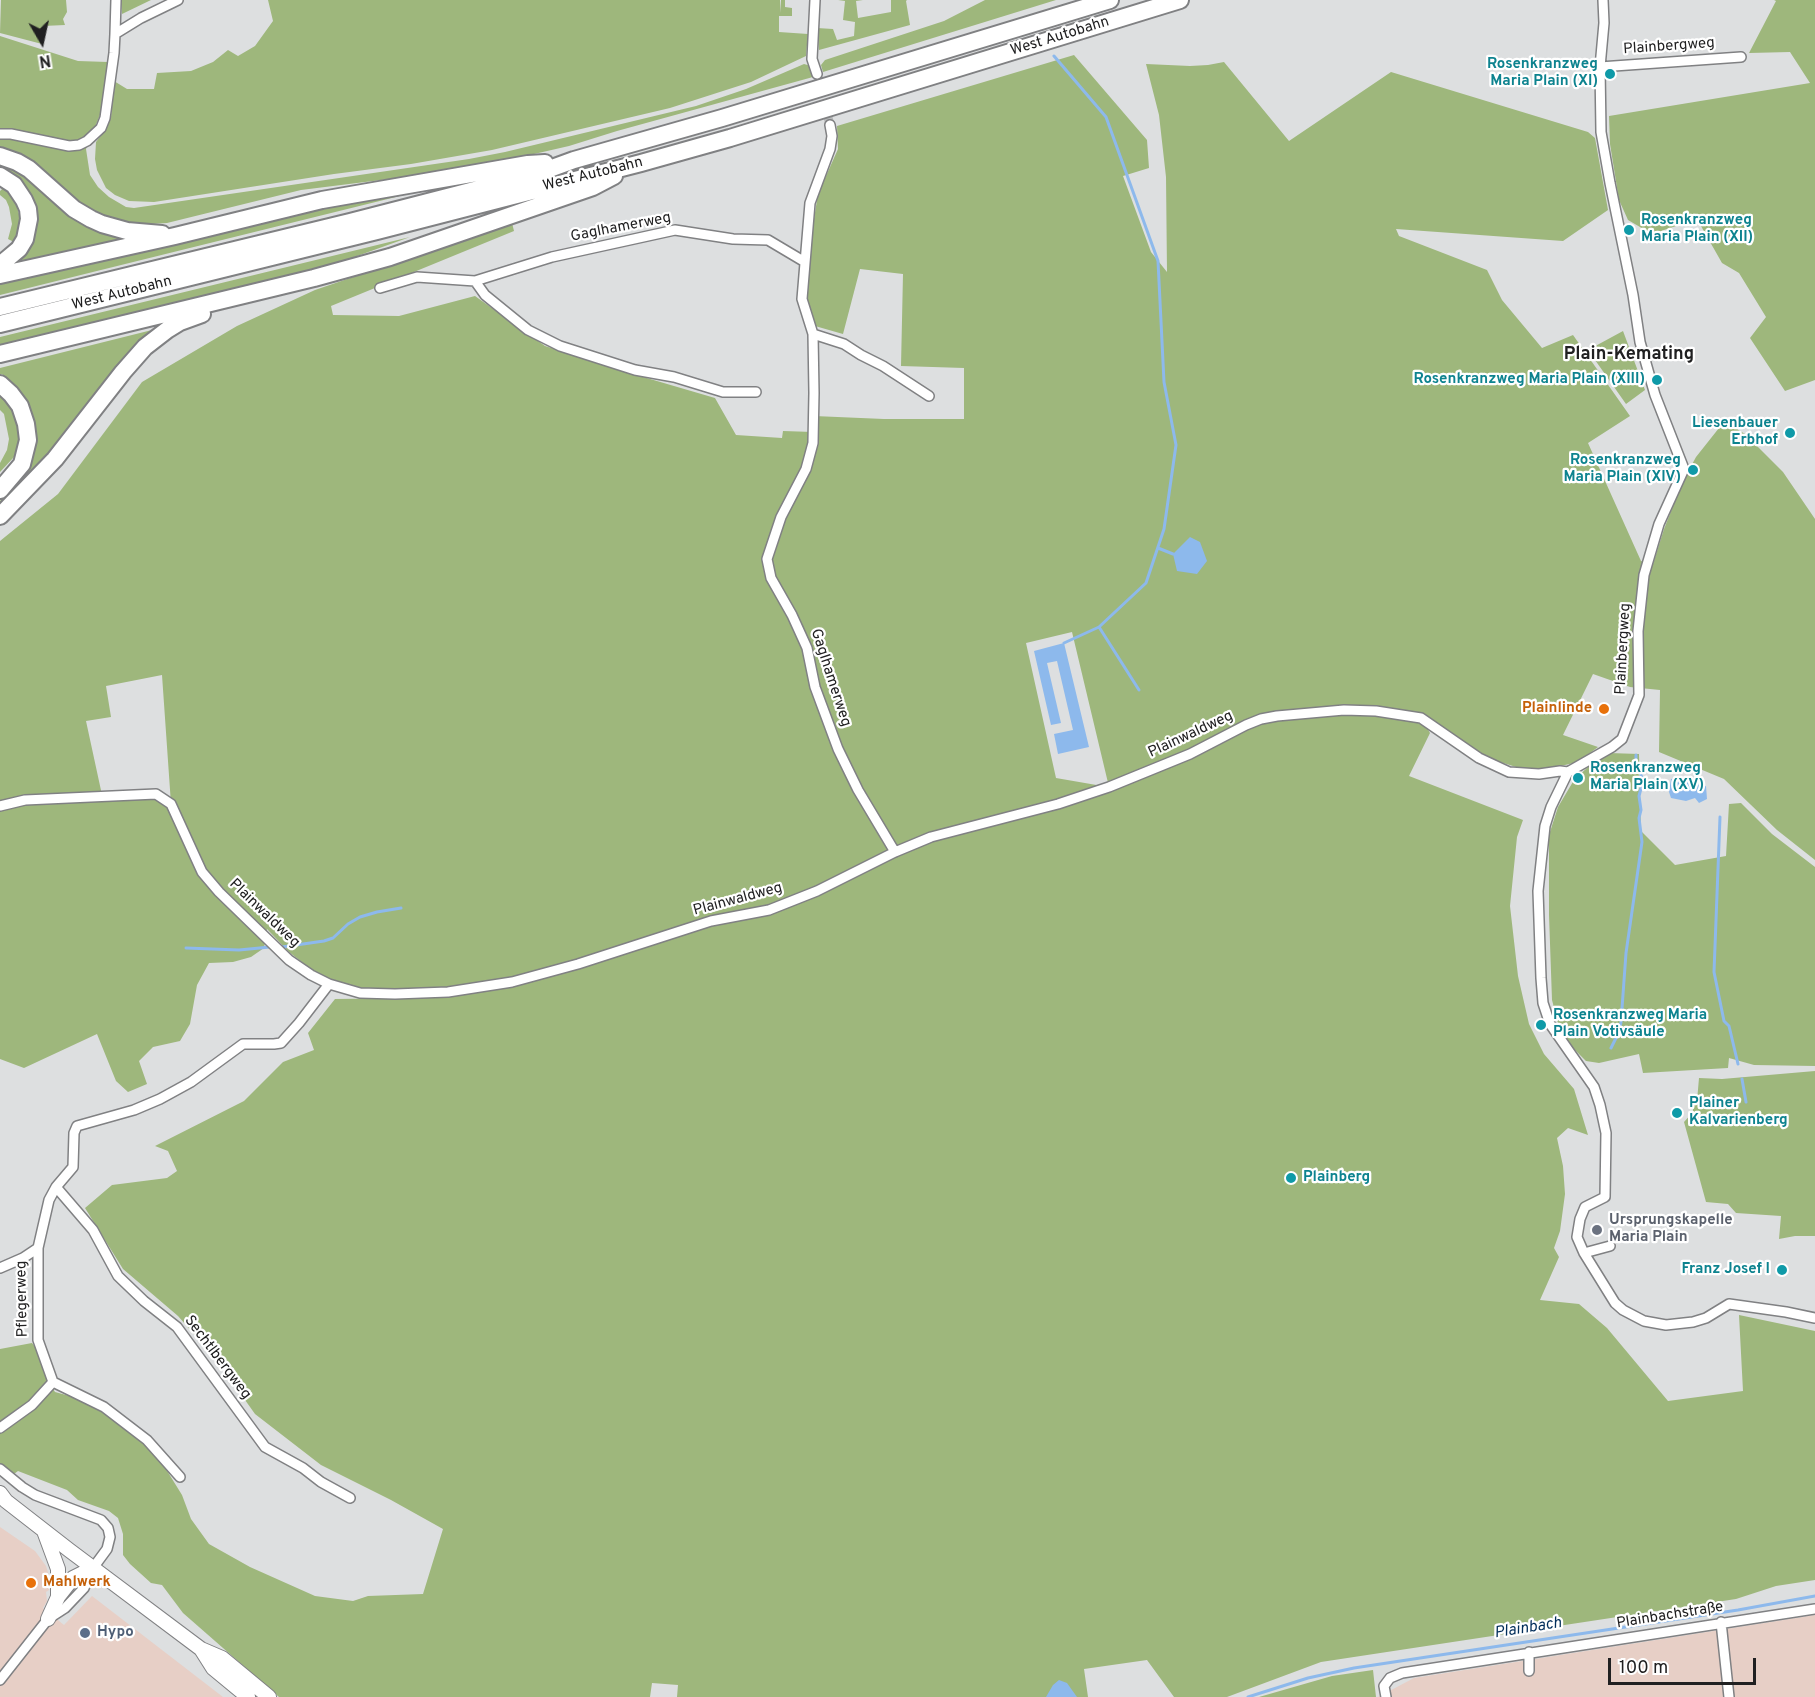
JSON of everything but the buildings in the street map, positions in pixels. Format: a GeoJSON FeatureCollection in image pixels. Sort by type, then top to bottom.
{"type":"FeatureCollection","features":[{"type":"Feature","properties":{"kind":"highway","name":"West Autobahn"},"geometry":{"type":"LineString","coordinates":[[0,308],[533,175],[574,160],[722,118],[1110,0]]}},
{"type":"Feature","properties":{"kind":"highway","name":"West Autobahn"},"geometry":{"type":"LineString","coordinates":[[0,324],[641,163],[730,138],[1180,0]]}},
{"type":"Feature","properties":{"kind":"highway"},"geometry":{"type":"LineString","coordinates":[[0,156],[28,169],[74,209],[102,224],[127,231],[151,231],[175,236]]}},
{"type":"Feature","properties":{"kind":"highway"},"geometry":{"type":"LineString","coordinates":[[0,275],[322,200],[528,164],[574,160]]}},
{"type":"Feature","properties":{"kind":"highway"},"geometry":{"type":"LineString","coordinates":[[0,354],[339,272],[442,240],[592,187],[641,163]]}},
{"type":"Feature","properties":{"kind":"highway"},"geometry":{"type":"LineString","coordinates":[[0,176],[14,185],[28,209],[29,219],[25,239],[19,249],[0,264]]}},
{"type":"Feature","properties":{"kind":"highway"},"geometry":{"type":"LineString","coordinates":[[0,516],[55,459],[145,347],[180,322],[202,314],[223,300]]}},
{"type":"Feature","properties":{"kind":"highway"},"geometry":{"type":"LineString","coordinates":[[0,384],[20,406],[26,423],[28,440],[22,464],[0,490]]}},
{"type":"Feature","properties":{"kind":"main road"},"geometry":{"type":"LineString","coordinates":[[2,1497],[201,1649],[222,1658],[269,1697]]}},
{"type":"Feature","properties":{"kind":"main road"},"geometry":{"type":"LineString","coordinates":[[44,1531],[58,1569],[58,1597]]}},
{"type":"Feature","properties":{"kind":"main road"},"geometry":{"type":"LineString","coordinates":[[48,1619],[58,1597],[73,1578],[93,1568]]}},
{"type":"Feature","properties":{"kind":"main road"},"geometry":{"type":"LineString","coordinates":[[201,1649],[213,1668],[249,1697]]}},
{"type":"Feature","properties":{"kind":"street"},"geometry":{"type":"LineString","coordinates":[[0,134],[11,134],[69,146],[79,145],[94,136],[101,128],[105,118],[112,76],[116,0]]}},
{"type":"Feature","properties":{"kind":"street"},"geometry":{"type":"LineString","coordinates":[[115,34],[178,0]]}},
{"type":"Feature","properties":{"kind":"street"},"geometry":{"type":"LineString","coordinates":[[815,0],[812,59],[817,74]]}},
{"type":"Feature","properties":{"kind":"street","name":"Plainbergweg"},"geometry":{"type":"LineString","coordinates":[[1568,772],[1622,739],[1639,695],[1638,631],[1644,575],[1659,524],[1683,469],[1655,395],[1640,342],[1601,132],[1600,67],[1604,22],[1603,0]]}},
{"type":"Feature","properties":{"kind":"street","name":"Plainbergweg"},"geometry":{"type":"LineString","coordinates":[[1600,67],[1741,57]]}},
{"type":"Feature","properties":{"kind":"street","name":"Gaglhamerweg"},"geometry":{"type":"LineString","coordinates":[[830,125],[832,136],[830,149],[810,203],[802,299],[813,334],[813,443],[806,469],[781,517],[767,559],[771,578],[807,648],[815,687],[838,749],[858,790],[895,852]]}},
{"type":"Feature","properties":{"kind":"street","name":"Gaglhamerweg"},"geometry":{"type":"LineString","coordinates":[[380,288],[417,277],[476,281],[552,257],[675,230],[733,239],[768,240],[805,262]]}},
{"type":"Feature","properties":{"kind":"street"},"geometry":{"type":"LineString","coordinates":[[476,281],[485,295],[528,330],[560,345],[636,370],[674,376],[723,392],[756,392]]}},
{"type":"Feature","properties":{"kind":"street"},"geometry":{"type":"LineString","coordinates":[[813,334],[844,344],[929,396]]}},
{"type":"Feature","properties":{"kind":"street","name":"Plainwaldweg"},"geometry":{"type":"LineString","coordinates":[[0,806],[25,800],[156,794],[171,804],[202,872],[219,892],[290,960],[329,984],[360,993],[395,994],[448,992],[513,982],[578,964],[711,921],[769,910],[817,891],[895,852],[931,837],[1058,804],[1109,787],[1190,754],[1261,719],[1344,710],[1376,711],[1421,718],[1479,758],[1509,772],[1539,774],[1568,772]]}},
{"type":"Feature","properties":{"kind":"street"},"geometry":{"type":"LineString","coordinates":[[1568,772],[1551,807],[1545,826],[1538,891],[1543,1003],[1550,1024],[1594,1087],[1606,1133],[1605,1197],[1585,1207],[1580,1219],[1577,1237],[1584,1253],[1615,1303],[1644,1321],[1666,1325],[1693,1322],[1706,1318],[1729,1304],[1786,1311],[1815,1318]]}},
{"type":"Feature","properties":{"kind":"street","name":"Pflegerweg"},"geometry":{"type":"LineString","coordinates":[[53,1382],[38,1340],[38,1248],[49,1200],[56,1187],[73,1167],[74,1133],[77,1126],[134,1110],[160,1099],[191,1082],[243,1044],[281,1043],[329,984]]}},
{"type":"Feature","properties":{"kind":"street","name":"Sechtlbergweg"},"geometry":{"type":"LineString","coordinates":[[56,1187],[93,1230],[118,1276],[144,1301],[177,1327],[265,1447],[350,1498]]}},
{"type":"Feature","properties":{"kind":"street"},"geometry":{"type":"LineString","coordinates":[[1584,1253],[1611,1246]]}},
{"type":"Feature","properties":{"kind":"street"},"geometry":{"type":"LineString","coordinates":[[0,1268],[38,1248]]}},
{"type":"Feature","properties":{"kind":"street"},"geometry":{"type":"LineString","coordinates":[[0,1428],[32,1405],[53,1382],[104,1407],[147,1440],[180,1477]]}},
{"type":"Feature","properties":{"kind":"street"},"geometry":{"type":"LineString","coordinates":[[0,1469],[35,1495],[101,1520],[108,1528],[110,1537],[107,1549],[93,1568],[84,1588],[65,1608],[48,1619],[0,1680]]}},
{"type":"Feature","properties":{"kind":"street","name":"Plainbachstraße"},"geometry":{"type":"LineString","coordinates":[[1386,1697],[1384,1686],[1390,1678],[1402,1673],[1815,1609]]}},
{"type":"Feature","properties":{"kind":"street"},"geometry":{"type":"LineString","coordinates":[[1721,1623],[1729,1697]]}},
{"type":"Feature","properties":{"kind":"street"},"geometry":{"type":"LineString","coordinates":[[1529,1652],[1529,1671]]}},
{"type":"Feature","properties":{"kind":"shaded area"},"geometry":{"type":"Polygon","coordinates":[[[0,1527],[35,1551],[46,1566],[50,1579],[49,1590],[46,1592],[47,1601],[43,1608],[64,1625],[92,1596],[223,1697],[0,1697],[0,1527]]]}},
{"type":"Feature","properties":{"kind":"shaded area"},"geometry":{"type":"Polygon","coordinates":[[[1815,1615],[1815,1697],[1378,1697],[1414,1678],[1815,1615]]]}},
{"type":"Feature","properties":{"kind":"green space"},"geometry":{"type":"Polygon","coordinates":[[[1,0],[66,0],[67,12],[63,19],[65,25],[43,26],[42,44],[0,33],[1,0]]]}},
{"type":"Feature","properties":{"kind":"green space"},"geometry":{"type":"Polygon","coordinates":[[[121,0],[151,0],[122,14],[121,0]]]}},
{"type":"Feature","properties":{"kind":"green space"},"geometry":{"type":"Polygon","coordinates":[[[268,0],[780,0],[780,13],[781,0],[785,0],[785,7],[792,8],[792,16],[779,16],[779,32],[808,34],[806,56],[751,82],[670,108],[492,150],[154,202],[129,201],[106,188],[97,170],[96,142],[111,117],[114,81],[127,89],[154,89],[157,73],[191,71],[213,62],[228,50],[238,56],[255,46],[273,21],[268,0]]]}},
{"type":"Feature","properties":{"kind":"green space"},"geometry":{"type":"Polygon","coordinates":[[[838,0],[863,0],[856,1],[858,18],[891,12],[891,0],[907,0],[910,25],[819,50],[817,28],[833,29],[837,40],[854,36],[855,22],[843,20],[845,1],[838,0]]]}},
{"type":"Feature","properties":{"kind":"green space"},"geometry":{"type":"Polygon","coordinates":[[[985,0],[1056,0],[823,72],[821,65],[825,60],[944,21],[985,0]]]}},
{"type":"Feature","properties":{"kind":"green space"},"geometry":{"type":"Polygon","coordinates":[[[1774,0],[1815,0],[1815,380],[1785,391],[1750,338],[1766,317],[1739,273],[1722,263],[1697,219],[1652,234],[1628,220],[1619,200],[1610,144],[1609,116],[1810,83],[1790,52],[1749,53],[1776,1],[1774,0]]]}},
{"type":"Feature","properties":{"kind":"green space"},"geometry":{"type":"Polygon","coordinates":[[[0,36],[78,61],[108,62],[102,110],[86,149],[90,175],[109,197],[126,207],[134,208],[469,159],[696,106],[746,89],[804,64],[811,66],[813,77],[569,146],[499,162],[413,176],[301,190],[167,223],[134,225],[98,215],[0,151],[0,36]]]}},
{"type":"Feature","properties":{"kind":"green space"},"geometry":{"type":"Polygon","coordinates":[[[1074,55],[1147,140],[1149,168],[1123,176],[1151,252],[1167,272],[1166,177],[1159,115],[1146,64],[1190,66],[1224,62],[1289,141],[1391,72],[1588,132],[1595,138],[1608,210],[1563,241],[1396,229],[1399,236],[1487,270],[1502,300],[1542,348],[1573,335],[1630,416],[1588,443],[1641,561],[1653,564],[1683,481],[1696,457],[1719,428],[1724,426],[1730,425],[1745,434],[1783,472],[1815,519],[1815,860],[1777,830],[1724,779],[1659,752],[1660,690],[1630,687],[1593,674],[1563,735],[1598,747],[1578,762],[1552,768],[1519,768],[1485,757],[1422,719],[1430,733],[1409,776],[1523,820],[1517,837],[1510,906],[1518,976],[1529,1024],[1544,1054],[1574,1089],[1588,1135],[1568,1128],[1557,1138],[1563,1166],[1565,1194],[1560,1231],[1554,1248],[1559,1257],[1540,1300],[1579,1304],[1607,1328],[1668,1401],[1743,1391],[1739,1315],[1815,1331],[1815,1580],[1776,1586],[1736,1599],[1321,1662],[1227,1697],[1174,1697],[1147,1660],[1084,1669],[1088,1697],[677,1697],[678,1685],[652,1683],[650,1697],[279,1697],[183,1613],[162,1585],[151,1583],[130,1564],[123,1555],[123,1534],[118,1518],[109,1511],[78,1500],[67,1490],[18,1471],[14,1474],[0,1464],[0,1349],[32,1343],[41,1355],[48,1381],[55,1392],[98,1407],[134,1433],[161,1461],[182,1495],[191,1519],[209,1544],[250,1567],[315,1596],[353,1601],[368,1596],[423,1594],[443,1529],[321,1465],[255,1414],[216,1359],[178,1316],[123,1269],[85,1208],[112,1185],[167,1178],[177,1171],[168,1151],[155,1146],[244,1101],[283,1062],[314,1050],[308,1033],[335,999],[419,998],[447,989],[380,990],[351,987],[316,973],[289,952],[267,929],[264,948],[251,957],[233,962],[209,963],[197,985],[190,1024],[180,1041],[153,1047],[139,1061],[147,1084],[128,1092],[116,1081],[97,1034],[24,1068],[0,1059],[0,541],[58,494],[142,382],[237,326],[315,290],[512,223],[514,231],[331,306],[333,315],[399,316],[475,296],[545,346],[715,398],[736,435],[782,438],[783,431],[813,432],[814,416],[964,419],[964,368],[901,366],[903,274],[860,269],[843,334],[815,326],[807,299],[812,231],[818,194],[838,149],[837,126],[1074,55]],[[1072,632],[1026,643],[1056,778],[1109,787],[1072,632]],[[162,675],[106,686],[111,717],[86,721],[102,795],[156,794],[171,804],[162,675]]]}},
{"type":"Feature","properties":{"kind":"green space"},"geometry":{"type":"Polygon","coordinates":[[[0,163],[4,163],[135,237],[13,265],[34,228],[0,172],[0,163]]]}},
{"type":"Feature","properties":{"kind":"green space"},"geometry":{"type":"Polygon","coordinates":[[[3,188],[12,195],[19,214],[20,224],[14,242],[8,239],[12,224],[9,207],[0,195],[3,188]]]}},
{"type":"Feature","properties":{"kind":"green space"},"geometry":{"type":"Polygon","coordinates":[[[416,192],[0,295],[0,281],[342,204],[416,192]]]}},
{"type":"Feature","properties":{"kind":"green space"},"geometry":{"type":"Polygon","coordinates":[[[410,237],[335,264],[0,347],[0,337],[410,237]]]}},
{"type":"Feature","properties":{"kind":"green space"},"geometry":{"type":"Polygon","coordinates":[[[159,330],[0,510],[0,501],[22,474],[21,399],[2,374],[0,375],[0,368],[159,330]]]}},
{"type":"Feature","properties":{"kind":"green space"},"geometry":{"type":"Polygon","coordinates":[[[1623,331],[1645,390],[1626,404],[1588,350],[1623,331]]]}},
{"type":"Feature","properties":{"kind":"green space"},"geometry":{"type":"Polygon","coordinates":[[[0,395],[13,410],[19,423],[20,436],[14,457],[0,472],[0,463],[7,450],[9,439],[4,414],[0,410],[0,395]]]}},
{"type":"Feature","properties":{"kind":"green space"},"geometry":{"type":"Polygon","coordinates":[[[1609,753],[1639,754],[1641,831],[1675,865],[1726,856],[1729,804],[1741,803],[1772,834],[1815,867],[1815,1066],[1754,1065],[1729,1058],[1728,1068],[1643,1073],[1639,1054],[1599,1063],[1586,1061],[1573,1048],[1559,1027],[1552,1000],[1549,835],[1558,807],[1574,780],[1609,753]]]}},
{"type":"Feature","properties":{"kind":"green space"},"geometry":{"type":"Polygon","coordinates":[[[1815,1071],[1815,1236],[1779,1239],[1781,1216],[1736,1213],[1728,1204],[1706,1202],[1684,1122],[1693,1112],[1693,1103],[1697,1101],[1699,1078],[1722,1079],[1815,1071]]]}},
{"type":"Feature","properties":{"kind":"green space"},"geometry":{"type":"Polygon","coordinates":[[[1373,1670],[1376,1697],[1259,1697],[1332,1676],[1373,1670]]]}},
{"type":"Feature","properties":{"kind":"water"},"geometry":{"type":"Polygon","coordinates":[[[1190,537],[1200,542],[1207,561],[1197,574],[1177,571],[1173,554],[1190,537]]]}},
{"type":"Feature","properties":{"kind":"water"},"geometry":{"type":"Polygon","coordinates":[[[1064,643],[1089,747],[1058,754],[1054,734],[1073,730],[1057,661],[1047,663],[1061,723],[1051,725],[1034,651],[1064,643]]]}},
{"type":"Feature","properties":{"kind":"water"},"geometry":{"type":"Polygon","coordinates":[[[1679,777],[1706,786],[1707,799],[1699,803],[1695,798],[1686,801],[1671,798],[1669,792],[1671,779],[1679,777]]]}},
{"type":"Feature","properties":{"kind":"water"},"geometry":{"type":"Polygon","coordinates":[[[1059,1680],[1067,1683],[1077,1697],[1046,1697],[1059,1680]]]}},
{"type":"Feature","properties":{"kind":"waterway"},"geometry":{"type":"LineString","coordinates":[[1054,56],[1106,117],[1158,261],[1164,382],[1176,445],[1164,529],[1146,583],[1099,627],[1064,643]]}},
{"type":"Feature","properties":{"kind":"waterway"},"geometry":{"type":"LineString","coordinates":[[1158,548],[1173,554]]}},
{"type":"Feature","properties":{"kind":"waterway"},"geometry":{"type":"LineString","coordinates":[[1099,627],[1139,690]]}},
{"type":"Feature","properties":{"kind":"waterway"},"geometry":{"type":"LineString","coordinates":[[1611,1048],[1621,1022],[1626,953],[1642,842],[1639,796],[1643,781],[1636,764],[1636,755]]}},
{"type":"Feature","properties":{"kind":"waterway"},"geometry":{"type":"LineString","coordinates":[[1720,817],[1714,972],[1724,1021],[1729,1026],[1738,1064]]}},
{"type":"Feature","properties":{"kind":"waterway"},"geometry":{"type":"LineString","coordinates":[[282,947],[324,941],[333,938],[348,924],[360,917],[401,908]]}},
{"type":"Feature","properties":{"kind":"waterway"},"geometry":{"type":"LineString","coordinates":[[186,948],[239,950],[270,947]]}},
{"type":"Feature","properties":{"kind":"waterway"},"geometry":{"type":"LineString","coordinates":[[1742,1079],[1746,1102]]}},
{"type":"Feature","properties":{"kind":"waterway","name":"Plainbach"},"geometry":{"type":"LineString","coordinates":[[1248,1697],[1308,1678],[1354,1668],[1738,1610],[1815,1596]]}},
{"type":"Feature","properties":{"kind":"tunnel"},"geometry":{"type":"LineString","coordinates":[[817,74],[830,125]]}},
{"type":"Feature","properties":{"kind":"place","name":"Rosenkranzweg Maria Plain (XI)"},"geometry":{"type":"Point","coordinates":[1610,74]}},
{"type":"Feature","properties":{"kind":"place","name":"Rosenkranzweg Maria Plain (XII)"},"geometry":{"type":"Point","coordinates":[1629,230]}},
{"type":"Feature","properties":{"kind":"place","name":"Rosenkranzweg Maria Plain (XIII)"},"geometry":{"type":"Point","coordinates":[1657,380]}},
{"type":"Feature","properties":{"kind":"place","name":"Liesenbauer Erbhof"},"geometry":{"type":"Point","coordinates":[1790,433]}},
{"type":"Feature","properties":{"kind":"place","name":"Rosenkranzweg Maria Plain (XIV)"},"geometry":{"type":"Point","coordinates":[1693,470]}},
{"type":"Feature","properties":{"kind":"place","name":"Plainlinde"},"geometry":{"type":"Point","coordinates":[1604,709]}},
{"type":"Feature","properties":{"kind":"place","name":"Rosenkranzweg Maria Plain (XV)"},"geometry":{"type":"Point","coordinates":[1578,778]}},
{"type":"Feature","properties":{"kind":"place","name":"Rosenkranzweg Maria Plain Votivsäule"},"geometry":{"type":"Point","coordinates":[1541,1025]}},
{"type":"Feature","properties":{"kind":"place","name":"Plainer Kalvarienberg"},"geometry":{"type":"Point","coordinates":[1677,1113]}},
{"type":"Feature","properties":{"kind":"place","name":"Plainberg"},"geometry":{"type":"Point","coordinates":[1291,1178]}},
{"type":"Feature","properties":{"kind":"place","name":"Ursprungskapelle Maria Plain"},"geometry":{"type":"Point","coordinates":[1597,1230]}},
{"type":"Feature","properties":{"kind":"place","name":"Franz Josef I"},"geometry":{"type":"Point","coordinates":[1782,1270]}},
{"type":"Feature","properties":{"kind":"place","name":"Mahlwerk"},"geometry":{"type":"Point","coordinates":[31,1583]}},
{"type":"Feature","properties":{"kind":"place","name":"Hypo"},"geometry":{"type":"Point","coordinates":[85,1633]}},
{"type":"Feature","properties":{"kind":"district","name":"Plain-Kemating"},"geometry":{"type":"Point","coordinates":[1629,355]}}]}
